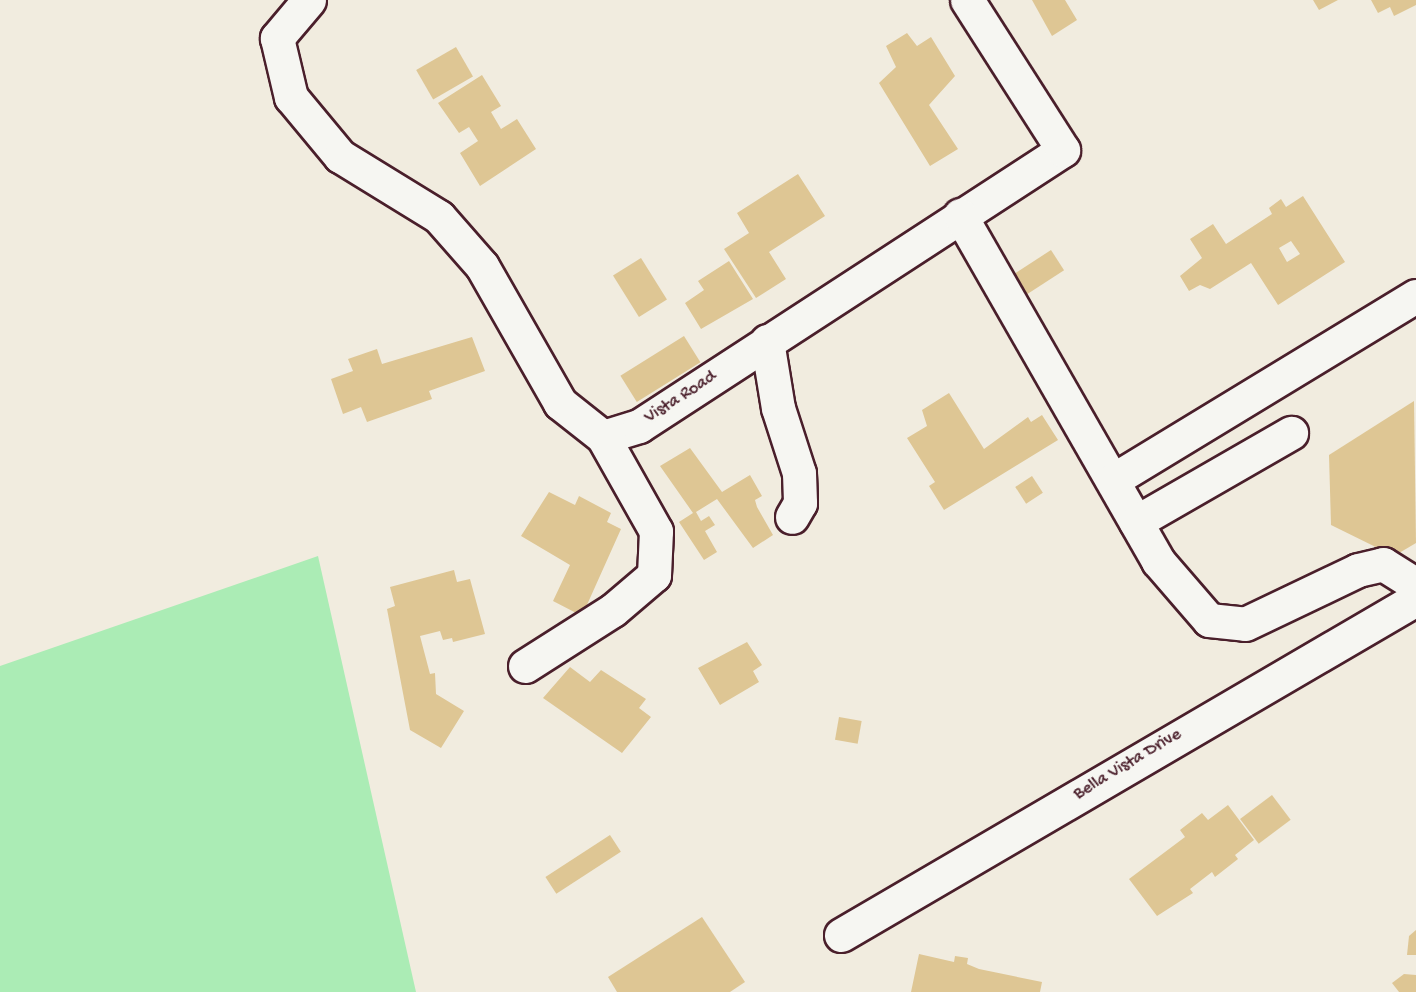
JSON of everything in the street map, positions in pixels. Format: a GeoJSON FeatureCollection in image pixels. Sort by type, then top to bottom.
{"type":"FeatureCollection","features":[{"type":"Feature","properties":{"kind":"street"},"geometry":{"type":"LineString","coordinates":[[309,0],[277,38],[291,97],[340,156],[440,216],[483,266],[560,403],[603,437],[656,531],[654,576],[613,610],[525,666]]}},
{"type":"Feature","properties":{"kind":"street","name":"Vista Road"},"geometry":{"type":"LineString","coordinates":[[603,437],[639,426],[960,214],[1063,150],[967,0]]}},
{"type":"Feature","properties":{"kind":"street"},"geometry":{"type":"LineString","coordinates":[[960,214],[1158,561],[1202,612],[1226,625],[1245,624],[1358,570],[1383,564],[1416,585]]}},
{"type":"Feature","properties":{"kind":"street"},"geometry":{"type":"LineString","coordinates":[[1113,480],[1416,296]]}},
{"type":"Feature","properties":{"kind":"street"},"geometry":{"type":"LineString","coordinates":[[767,341],[778,408],[799,473],[800,503],[792,517]]}},
{"type":"Feature","properties":{"kind":"street"},"geometry":{"type":"LineString","coordinates":[[1136,522],[1291,433]]}},
{"type":"Feature","properties":{"kind":"street","name":"Bella Vista Drive"},"geometry":{"type":"LineString","coordinates":[[841,934],[1416,599]]}},
{"type":"Feature","properties":{"kind":"green space"},"geometry":{"type":"Polygon","coordinates":[[[318,556],[416,992],[0,992],[0,666],[318,556]]]}},
{"type":"Feature","properties":{"kind":"building"},"geometry":{"type":"Polygon","coordinates":[[[1032,0],[1065,0],[1077,20],[1052,36],[1032,0]]]}},
{"type":"Feature","properties":{"kind":"building"},"geometry":{"type":"Polygon","coordinates":[[[1313,0],[1338,0],[1319,10],[1313,0]]]}},
{"type":"Feature","properties":{"kind":"building"},"geometry":{"type":"Polygon","coordinates":[[[1371,0],[1416,0],[1416,5],[1394,16],[1390,7],[1378,13],[1371,0]]]}},
{"type":"Feature","properties":{"kind":"building"},"geometry":{"type":"Polygon","coordinates":[[[907,33],[917,46],[931,37],[955,76],[929,105],[958,149],[930,166],[879,83],[896,67],[886,46],[907,33]]]}},
{"type":"Feature","properties":{"kind":"building"},"geometry":{"type":"Polygon","coordinates":[[[456,47],[473,76],[433,99],[416,70],[456,47]]]}},
{"type":"Feature","properties":{"kind":"building"},"geometry":{"type":"Polygon","coordinates":[[[482,75],[501,106],[491,112],[501,129],[517,119],[536,149],[480,186],[460,153],[478,141],[469,127],[459,133],[438,103],[482,75]]]}},
{"type":"Feature","properties":{"kind":"building"},"geometry":{"type":"Polygon","coordinates":[[[798,174],[825,216],[769,252],[786,279],[756,298],[724,249],[749,233],[737,213],[798,174]]]}},
{"type":"Feature","properties":{"kind":"building"},"geometry":{"type":"Polygon","coordinates":[[[1303,196],[1345,262],[1278,305],[1251,263],[1210,289],[1200,285],[1189,291],[1180,276],[1202,258],[1190,239],[1213,224],[1226,244],[1272,214],[1269,208],[1281,199],[1286,207],[1303,196]],[[1291,241],[1279,248],[1287,262],[1300,254],[1291,241]]]}},
{"type":"Feature","properties":{"kind":"building"},"geometry":{"type":"Polygon","coordinates":[[[1051,250],[1064,270],[1025,295],[1012,275],[1051,250]]]}},
{"type":"Feature","properties":{"kind":"building"},"geometry":{"type":"Polygon","coordinates":[[[641,258],[667,300],[639,317],[613,275],[641,258]]]}},
{"type":"Feature","properties":{"kind":"building"},"geometry":{"type":"Polygon","coordinates":[[[729,261],[753,299],[701,329],[685,303],[704,290],[698,281],[729,261]]]}},
{"type":"Feature","properties":{"kind":"building"},"geometry":{"type":"Polygon","coordinates":[[[684,336],[700,362],[637,402],[620,376],[684,336]]]}},
{"type":"Feature","properties":{"kind":"building"},"geometry":{"type":"Polygon","coordinates":[[[472,337],[485,371],[429,391],[432,399],[367,422],[361,407],[343,414],[331,379],[353,371],[348,359],[377,349],[382,364],[472,337]]]}},
{"type":"Feature","properties":{"kind":"building"},"geometry":{"type":"Polygon","coordinates":[[[949,393],[984,449],[1028,417],[1031,422],[1042,415],[1058,440],[944,510],[929,486],[935,482],[907,438],[927,426],[922,410],[949,393]]]}},
{"type":"Feature","properties":{"kind":"building"},"geometry":{"type":"Polygon","coordinates":[[[1414,401],[1416,543],[1394,556],[1331,525],[1329,455],[1414,401]]]}},
{"type":"Feature","properties":{"kind":"building"},"geometry":{"type":"Polygon","coordinates":[[[690,448],[722,492],[750,475],[762,496],[755,500],[757,507],[773,535],[753,548],[717,499],[696,512],[701,521],[709,516],[715,525],[705,531],[717,552],[704,560],[679,522],[693,513],[660,466],[690,448]]]}},
{"type":"Feature","properties":{"kind":"building"},"geometry":{"type":"Polygon","coordinates":[[[1032,476],[1043,493],[1026,504],[1015,487],[1032,476]]]}},
{"type":"Feature","properties":{"kind":"building"},"geometry":{"type":"Polygon","coordinates":[[[549,492],[575,505],[579,496],[611,513],[607,522],[621,529],[582,616],[553,601],[570,565],[521,536],[549,492]]]}},
{"type":"Feature","properties":{"kind":"building"},"geometry":{"type":"Polygon","coordinates":[[[454,570],[457,582],[470,579],[485,634],[453,642],[452,638],[443,640],[440,631],[420,636],[430,674],[435,673],[436,694],[464,711],[441,748],[410,730],[387,609],[395,606],[390,587],[454,570]]]}},
{"type":"Feature","properties":{"kind":"building"},"geometry":{"type":"Polygon","coordinates":[[[747,642],[762,665],[753,671],[759,682],[720,705],[698,668],[747,642]]]}},
{"type":"Feature","properties":{"kind":"building"},"geometry":{"type":"Polygon","coordinates":[[[570,667],[590,682],[601,670],[646,699],[639,708],[651,717],[622,753],[543,698],[570,667]]]}},
{"type":"Feature","properties":{"kind":"building"},"geometry":{"type":"Polygon","coordinates":[[[839,717],[862,721],[858,744],[835,740],[839,717]]]}},
{"type":"Feature","properties":{"kind":"building"},"geometry":{"type":"Polygon","coordinates":[[[1272,795],[1291,820],[1259,844],[1240,819],[1272,795]]]}},
{"type":"Feature","properties":{"kind":"building"},"geometry":{"type":"Polygon","coordinates":[[[1228,805],[1254,840],[1235,855],[1238,859],[1215,877],[1212,872],[1190,889],[1193,893],[1157,916],[1129,879],[1185,837],[1180,830],[1202,813],[1208,820],[1228,805]]]}},
{"type":"Feature","properties":{"kind":"building"},"geometry":{"type":"Polygon","coordinates":[[[610,835],[621,852],[556,894],[545,877],[610,835]]]}},
{"type":"Feature","properties":{"kind":"building"},"geometry":{"type":"Polygon","coordinates":[[[702,917],[745,982],[730,992],[617,992],[608,977],[702,917]]]}},
{"type":"Feature","properties":{"kind":"building"},"geometry":{"type":"Polygon","coordinates":[[[1416,930],[1416,955],[1407,955],[1409,936],[1416,930]]]}},
{"type":"Feature","properties":{"kind":"building"},"geometry":{"type":"Polygon","coordinates":[[[919,954],[954,962],[955,956],[968,958],[967,964],[979,969],[1042,982],[1040,992],[911,992],[919,954]]]}},
{"type":"Feature","properties":{"kind":"building"},"geometry":{"type":"Polygon","coordinates":[[[1404,974],[1416,975],[1416,992],[1399,992],[1392,983],[1404,974]]]}}]}
